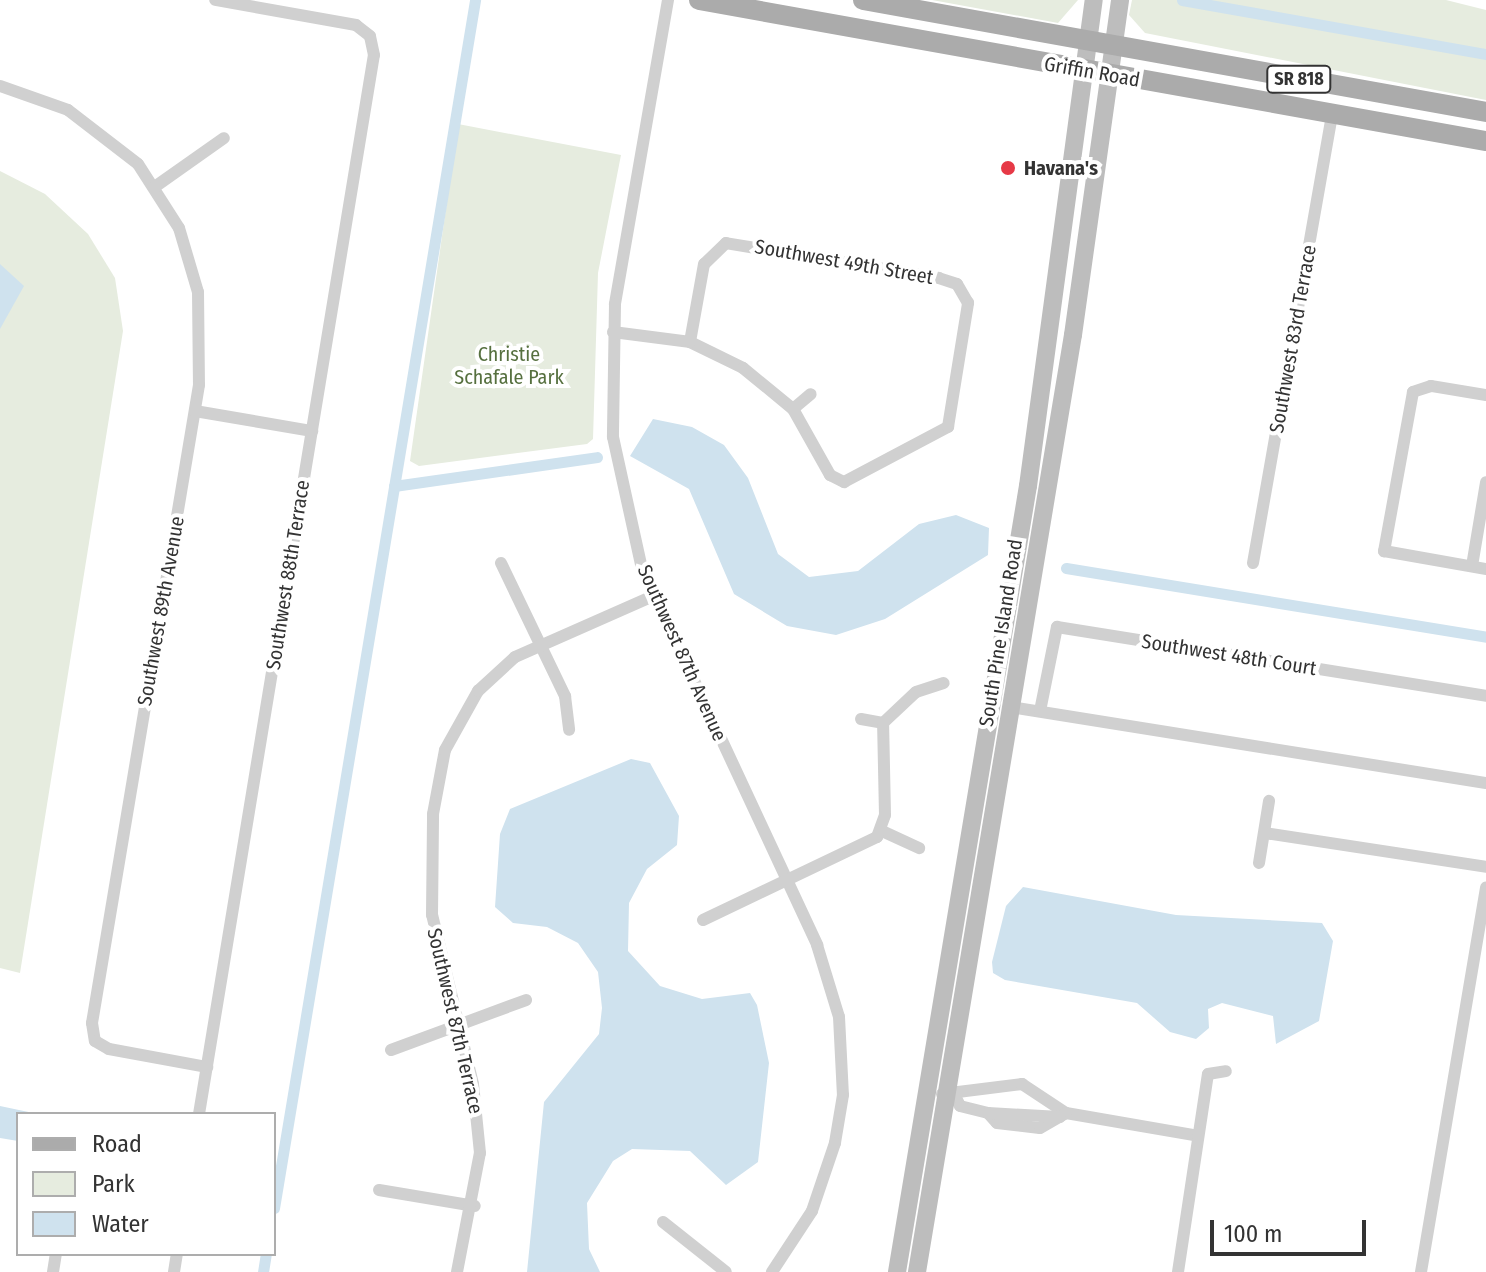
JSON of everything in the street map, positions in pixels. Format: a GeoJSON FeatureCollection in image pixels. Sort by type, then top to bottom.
{"type":"FeatureCollection","features":[{"type":"Feature","properties":{"kind":"main road","name":"Griffin Road"},"geometry":{"type":"LineString","coordinates":[[699,0],[1486,141]]}},
{"type":"Feature","properties":{"kind":"main road","name":"Griffin Road"},"geometry":{"type":"LineString","coordinates":[[863,0],[1088,31],[1112,45],[1486,112]]}},
{"type":"Feature","properties":{"kind":"main road","name":"South Pine Island Road"},"geometry":{"type":"LineString","coordinates":[[897,1272],[1028,486],[1082,70],[1094,0]]}},
{"type":"Feature","properties":{"kind":"main road","name":"South Pine Island Road"},"geometry":{"type":"LineString","coordinates":[[917,1272],[951,1095],[1120,0]]}},
{"type":"Feature","properties":{"kind":"main road"},"geometry":{"type":"LineString","coordinates":[[970,831],[990,834]]}},
{"type":"Feature","properties":{"kind":"street","name":"Southwest 88th Terrace"},"geometry":{"type":"LineString","coordinates":[[199,1112],[374,55],[370,36],[356,25],[215,0]]}},
{"type":"Feature","properties":{"kind":"street","name":"Southwest 87th Avenue"},"geometry":{"type":"LineString","coordinates":[[668,0],[613,332],[618,475],[653,596],[787,880],[834,991],[843,1095],[816,1202],[772,1272]]}},
{"type":"Feature","properties":{"kind":"street","name":"Southwest 89th Avenue"},"geometry":{"type":"LineString","coordinates":[[0,86],[94,126],[156,186],[186,245],[198,292],[195,411],[95,1041],[207,1067]]}},
{"type":"Feature","properties":{"kind":"street","name":"Southwest 83rd Terrace"},"geometry":{"type":"LineString","coordinates":[[1253,563],[1332,114]]}},
{"type":"Feature","properties":{"kind":"street"},"geometry":{"type":"LineString","coordinates":[[156,186],[224,138]]}},
{"type":"Feature","properties":{"kind":"street","name":"Southwest 49th Street"},"geometry":{"type":"LineString","coordinates":[[690,342],[704,264],[719,245],[939,278],[965,292],[969,311],[943,433],[839,482],[793,409]]}},
{"type":"Feature","properties":{"kind":"street"},"geometry":{"type":"LineString","coordinates":[[613,332],[690,342],[743,368],[793,409],[811,394]]}},
{"type":"Feature","properties":{"kind":"street"},"geometry":{"type":"LineString","coordinates":[[1486,395],[1431,386],[1413,392],[1384,551],[1486,569]]}},
{"type":"Feature","properties":{"kind":"street"},"geometry":{"type":"LineString","coordinates":[[195,411],[312,431]]}},
{"type":"Feature","properties":{"kind":"street"},"geometry":{"type":"LineString","coordinates":[[1472,566],[1486,482]]}},
{"type":"Feature","properties":{"kind":"street"},"geometry":{"type":"LineString","coordinates":[[501,563],[565,696],[569,730]]}},
{"type":"Feature","properties":{"kind":"street","name":"Southwest 87th Terrace"},"geometry":{"type":"LineString","coordinates":[[457,1272],[475,1206],[477,1107],[457,1026],[430,887],[440,771],[478,691],[540,642],[653,596]]}},
{"type":"Feature","properties":{"kind":"street","name":"Southwest 48th Court"},"geometry":{"type":"LineString","coordinates":[[1040,711],[1057,627],[1486,696]]}},
{"type":"Feature","properties":{"kind":"street"},"geometry":{"type":"LineString","coordinates":[[882,831],[883,723],[916,692],[944,683]]}},
{"type":"Feature","properties":{"kind":"street"},"geometry":{"type":"LineString","coordinates":[[1011,707],[1486,783]]}},
{"type":"Feature","properties":{"kind":"street"},"geometry":{"type":"LineString","coordinates":[[861,719],[883,723]]}},
{"type":"Feature","properties":{"kind":"street"},"geometry":{"type":"LineString","coordinates":[[1259,863],[1269,801]]}},
{"type":"Feature","properties":{"kind":"street"},"geometry":{"type":"LineString","coordinates":[[703,920],[882,831]]}},
{"type":"Feature","properties":{"kind":"street"},"geometry":{"type":"LineString","coordinates":[[882,831],[919,848]]}},
{"type":"Feature","properties":{"kind":"street"},"geometry":{"type":"LineString","coordinates":[[1265,833],[1486,867]]}},
{"type":"Feature","properties":{"kind":"street"},"geometry":{"type":"LineString","coordinates":[[1421,1272],[1486,887]]}},
{"type":"Feature","properties":{"kind":"street"},"geometry":{"type":"LineString","coordinates":[[391,1050],[526,1000]]}},
{"type":"Feature","properties":{"kind":"street"},"geometry":{"type":"LineString","coordinates":[[1178,1272],[1194,1135],[1208,1074],[1226,1071]]}},
{"type":"Feature","properties":{"kind":"street"},"geometry":{"type":"LineString","coordinates":[[927,1091],[951,1095],[1022,1084],[1063,1115]]}},
{"type":"Feature","properties":{"kind":"street"},"geometry":{"type":"LineString","coordinates":[[1023,1127],[1039,1094]]}},
{"type":"Feature","properties":{"kind":"street"},"geometry":{"type":"LineString","coordinates":[[951,1095],[960,1106],[988,1113],[1063,1115],[1194,1135]]}},
{"type":"Feature","properties":{"kind":"street"},"geometry":{"type":"LineString","coordinates":[[988,1113],[997,1123],[1023,1127],[1063,1115]]}},
{"type":"Feature","properties":{"kind":"street"},"geometry":{"type":"LineString","coordinates":[[379,1190],[475,1206]]}},
{"type":"Feature","properties":{"kind":"street"},"geometry":{"type":"LineString","coordinates":[[663,1222],[726,1272]]}},
{"type":"Feature","properties":{"kind":"green space"},"geometry":{"type":"Polygon","coordinates":[[[932,0],[1078,0],[1058,23],[932,0]]]}},
{"type":"Feature","properties":{"kind":"green space"},"geometry":{"type":"Polygon","coordinates":[[[1132,0],[1446,0],[1486,10],[1486,100],[1145,33],[1129,15],[1132,0]]]}},
{"type":"Feature","properties":{"kind":"green space","name":"Christie Schafale Park"},"geometry":{"type":"Polygon","coordinates":[[[458,124],[621,155],[598,273],[593,439],[587,444],[419,466],[410,461],[458,124]]]}},
{"type":"Feature","properties":{"kind":"green space"},"geometry":{"type":"Polygon","coordinates":[[[0,171],[45,194],[88,234],[115,278],[123,331],[20,973],[0,968],[0,171]]]}},
{"type":"Feature","properties":{"kind":"water"},"geometry":{"type":"Polygon","coordinates":[[[0,264],[24,286],[0,329],[0,264]]]}},
{"type":"Feature","properties":{"kind":"water"},"geometry":{"type":"Polygon","coordinates":[[[653,419],[692,427],[724,445],[748,478],[778,554],[809,577],[858,571],[919,524],[956,515],[989,528],[988,555],[885,619],[836,635],[787,626],[734,594],[689,489],[630,456],[653,419]]]}},
{"type":"Feature","properties":{"kind":"water"},"geometry":{"type":"Polygon","coordinates":[[[631,759],[650,763],[679,816],[677,845],[647,869],[629,903],[628,951],[660,986],[702,999],[750,993],[757,1005],[769,1063],[758,1162],[726,1185],[690,1151],[632,1149],[613,1161],[587,1203],[589,1249],[600,1272],[527,1272],[544,1102],[599,1034],[602,1008],[598,972],[578,943],[547,927],[513,923],[495,907],[500,834],[510,809],[631,759]]]}},
{"type":"Feature","properties":{"kind":"water"},"geometry":{"type":"Polygon","coordinates":[[[1023,887],[1176,915],[1322,923],[1333,941],[1319,1021],[1276,1044],[1273,1016],[1222,1003],[1208,1009],[1209,1028],[1196,1039],[1170,1032],[1137,1003],[1005,980],[993,973],[992,962],[1006,906],[1023,887]]]}},
{"type":"Feature","properties":{"kind":"water"},"geometry":{"type":"Polygon","coordinates":[[[0,1106],[28,1112],[16,1112],[16,1141],[0,1138],[0,1106]]]}},
{"type":"Feature","properties":{"kind":"waterway"},"geometry":{"type":"LineString","coordinates":[[276,1196],[475,0]]}},
{"type":"Feature","properties":{"kind":"waterway"},"geometry":{"type":"LineString","coordinates":[[1182,0],[1486,54]]}},
{"type":"Feature","properties":{"kind":"waterway"},"geometry":{"type":"LineString","coordinates":[[394,486],[597,457]]}},
{"type":"Feature","properties":{"kind":"waterway"},"geometry":{"type":"LineString","coordinates":[[1066,568],[1486,637]]}},
{"type":"Feature","properties":{"kind":"waterway"},"geometry":{"type":"LineString","coordinates":[[263,1272],[266,1256]]}},
{"type":"Feature","properties":{"kind":"place","name":"Havana's"},"geometry":{"type":"Point","coordinates":[1008,168]}}]}
